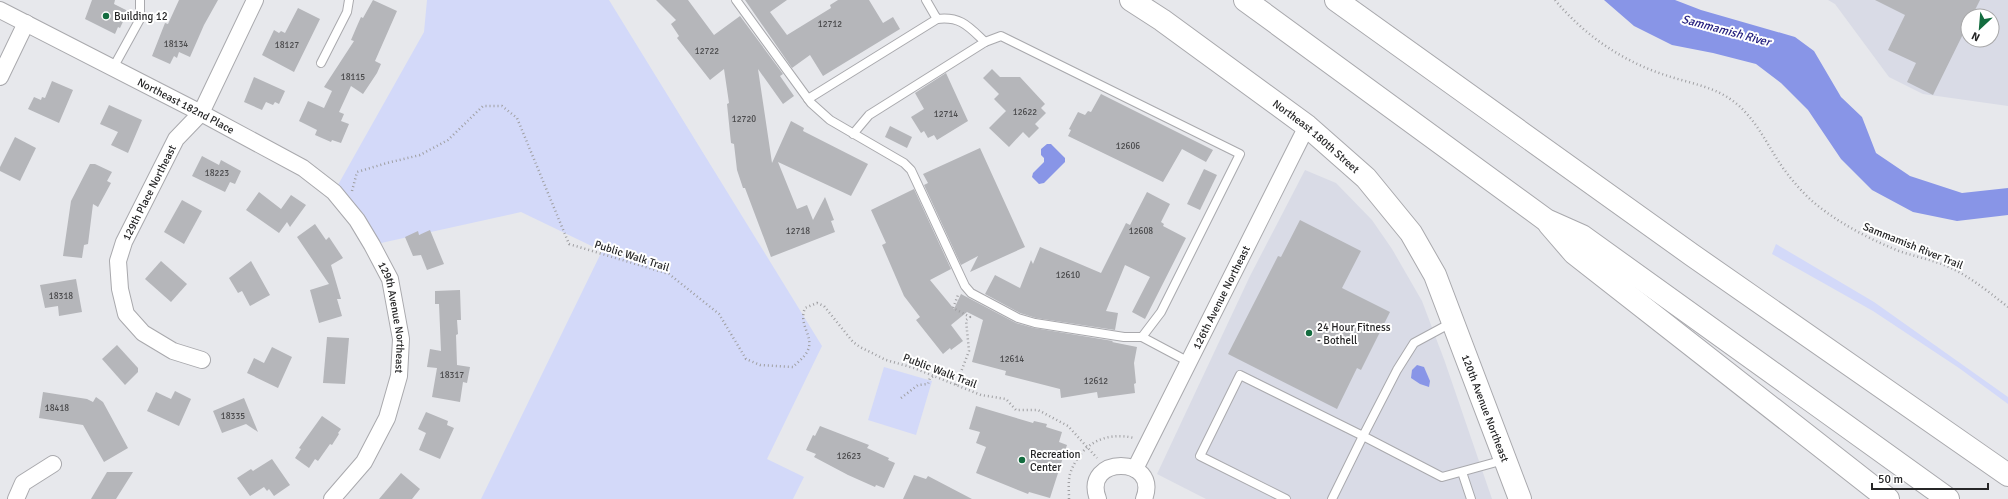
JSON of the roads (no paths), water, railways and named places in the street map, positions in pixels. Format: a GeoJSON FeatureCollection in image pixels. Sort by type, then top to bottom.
{"type":"FeatureCollection","features":[{"type":"Feature","properties":{"kind":"main road","name":"Northeast 180th Street"},"geometry":{"type":"LineString","coordinates":[[1132,0],[1162,20],[1306,126],[1366,178],[1411,233],[1435,275],[1453,319]]}},
{"type":"Feature","properties":{"kind":"main road"},"geometry":{"type":"LineString","coordinates":[[1245,0],[1546,220],[1582,236],[1948,499]]}},
{"type":"Feature","properties":{"kind":"main road"},"geometry":{"type":"LineString","coordinates":[[1336,0],[1692,255],[2008,475]]}},
{"type":"Feature","properties":{"kind":"main road"},"geometry":{"type":"LineString","coordinates":[[1546,220],[1574,253],[1888,499]]}},
{"type":"Feature","properties":{"kind":"main road","name":"120th Avenue Northeast"},"geometry":{"type":"LineString","coordinates":[[1453,319],[1520,499]]}},
{"type":"Feature","properties":{"kind":"street","name":"129th Place Northeast"},"geometry":{"type":"LineString","coordinates":[[202,360],[173,351],[143,332],[126,314],[120,289],[118,261],[124,242],[176,139],[201,113],[254,0]]}},
{"type":"Feature","properties":{"kind":"street","name":"Northeast 182nd Place"},"geometry":{"type":"LineString","coordinates":[[0,10],[201,113],[303,168],[334,192],[357,220]]}},
{"type":"Feature","properties":{"kind":"street"},"geometry":{"type":"LineString","coordinates":[[0,77],[26,23]]}},
{"type":"Feature","properties":{"kind":"street","name":"126th Avenue Northeast"},"geometry":{"type":"LineString","coordinates":[[1135,469],[1306,126]]}},
{"type":"Feature","properties":{"kind":"street","name":"129th Avenue Northeast"},"geometry":{"type":"LineString","coordinates":[[332,499],[364,462],[387,418],[399,376],[401,339],[390,279],[357,220]]}},
{"type":"Feature","properties":{"kind":"street"},"geometry":{"type":"LineString","coordinates":[[16,499],[23,483],[53,464]]}},
{"type":"Feature","properties":{"kind":"street"},"geometry":{"type":"LineString","coordinates":[[1098,499],[1097,484],[1101,475],[1107,469],[1122,465],[1135,469],[1145,483],[1144,499]]}},
{"type":"Feature","properties":{"kind":"lane"},"geometry":{"type":"LineString","coordinates":[[113,68],[140,18],[140,0]]}},
{"type":"Feature","properties":{"kind":"lane"},"geometry":{"type":"LineString","coordinates":[[321,63],[347,12],[349,0]]}},
{"type":"Feature","properties":{"kind":"lane"},"geometry":{"type":"LineString","coordinates":[[736,0],[808,99],[830,120],[904,163],[911,170],[966,287],[971,293],[1011,314],[1035,323],[1124,337],[1142,337],[1189,362]]}},
{"type":"Feature","properties":{"kind":"lane"},"geometry":{"type":"LineString","coordinates":[[926,0],[937,19]]}},
{"type":"Feature","properties":{"kind":"lane"},"geometry":{"type":"LineString","coordinates":[[808,99],[937,19],[950,17],[964,23],[985,42]]}},
{"type":"Feature","properties":{"kind":"lane"},"geometry":{"type":"LineString","coordinates":[[853,134],[869,115],[985,42],[1001,36],[1240,154],[1161,312],[1142,337]]}},
{"type":"Feature","properties":{"kind":"lane"},"geometry":{"type":"LineString","coordinates":[[1332,499],[1397,370],[1414,343],[1453,319]]}},
{"type":"Feature","properties":{"kind":"lane"},"geometry":{"type":"LineString","coordinates":[[1286,499],[1200,456],[1240,375],[1442,477],[1505,459]]}},
{"type":"Feature","properties":{"kind":"lane"},"geometry":{"type":"LineString","coordinates":[[1462,472],[1471,499]]}},
{"type":"Feature","properties":{"kind":"water","name":"Sammamish River"},"geometry":{"type":"Polygon","coordinates":[[[1604,0],[1675,0],[1701,10],[1795,37],[1814,51],[1841,97],[1862,117],[1876,153],[1910,176],[1962,193],[2008,188],[2008,215],[1957,221],[1913,212],[1872,190],[1841,159],[1808,110],[1781,83],[1756,64],[1713,53],[1672,45],[1634,26],[1604,0]]]}},
{"type":"Feature","properties":{"kind":"water"},"geometry":{"type":"Polygon","coordinates":[[[1047,144],[1051,144],[1065,158],[1065,162],[1044,183],[1039,184],[1032,177],[1033,173],[1044,162],[1044,158],[1041,155],[1041,149],[1047,144]]]}},
{"type":"Feature","properties":{"kind":"water"},"geometry":{"type":"Polygon","coordinates":[[[1417,365],[1424,367],[1430,381],[1429,387],[1420,384],[1411,378],[1412,370],[1417,365]]]}},
{"type":"Feature","properties":{"kind":"place","name":"Building 12"},"geometry":{"type":"Point","coordinates":[106,16]}},
{"type":"Feature","properties":{"kind":"place","name":"24 Hour Fitness - Bothell"},"geometry":{"type":"Point","coordinates":[1309,333]}},
{"type":"Feature","properties":{"kind":"place","name":"Recreation Center"},"geometry":{"type":"Point","coordinates":[1022,460]}}]}
